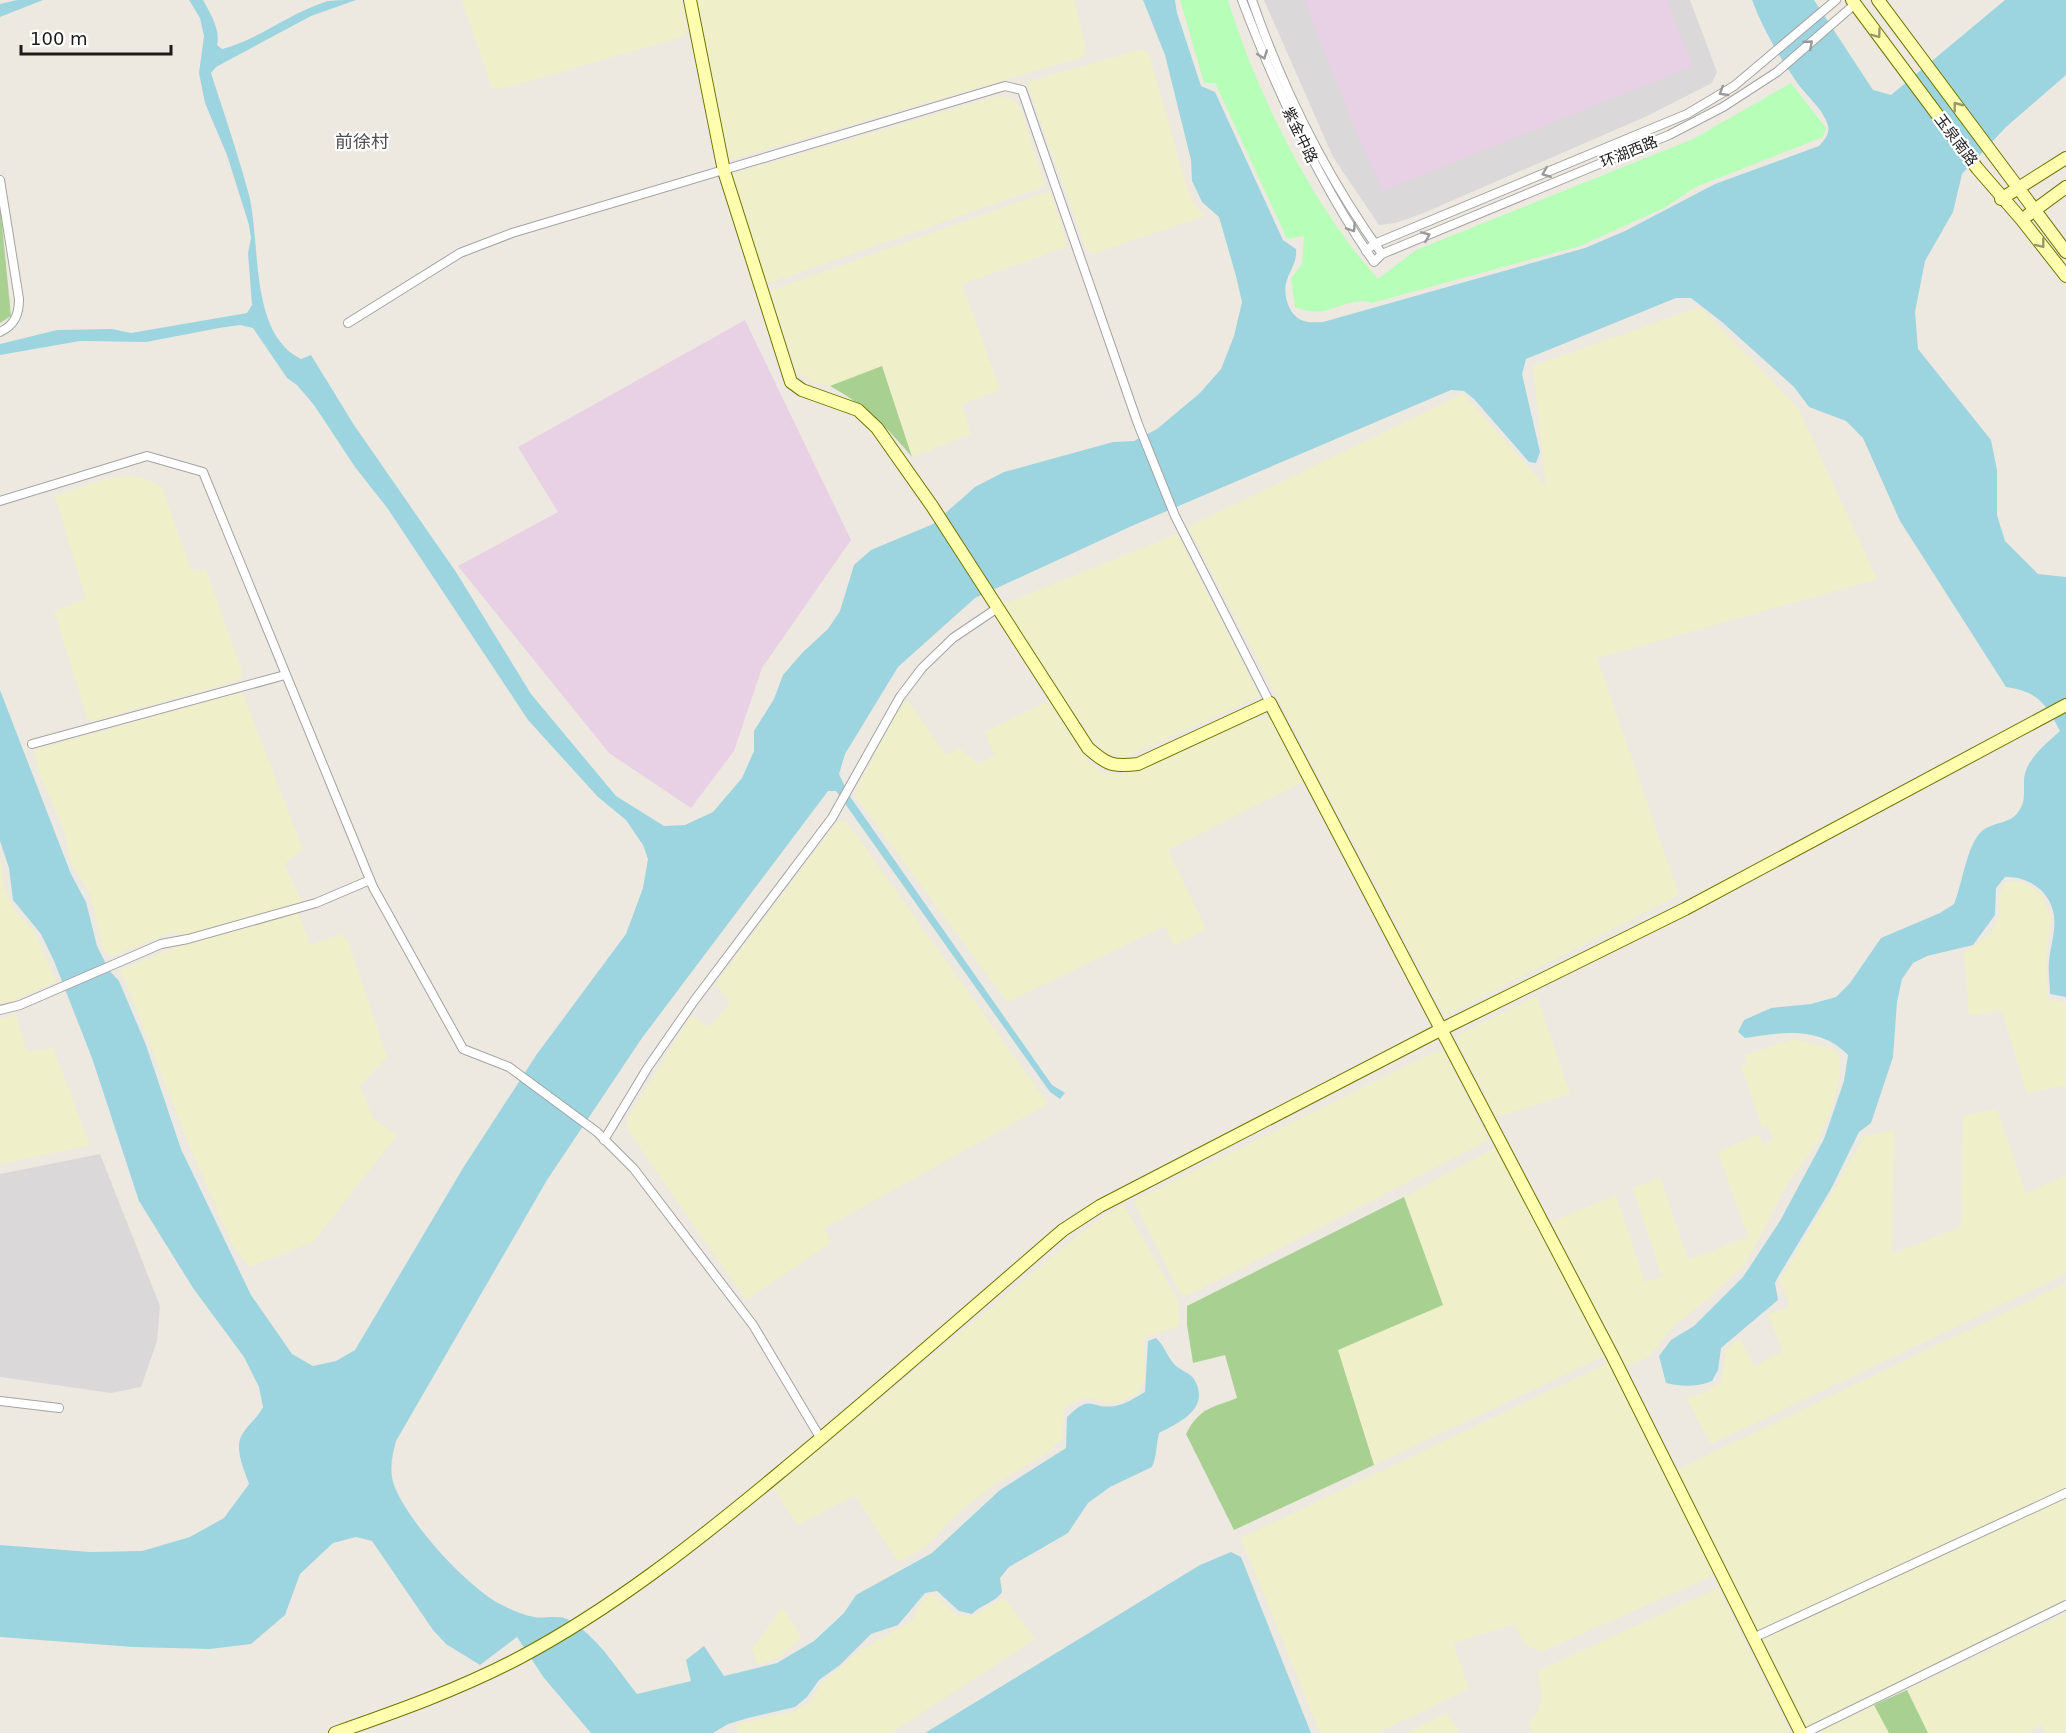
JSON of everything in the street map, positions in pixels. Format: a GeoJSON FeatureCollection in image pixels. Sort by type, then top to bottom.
{"type":"FeatureCollection","features":[{"type":"Feature","properties":{"kind":"street"},"geometry":{"type":"LineString","coordinates":[[690,0],[724,171],[790,381],[802,390],[858,410],[878,428],[932,506],[1088,748],[1104,762],[1118,767],[1138,764],[1270,703]]}},
{"type":"Feature","properties":{"kind":"street","name":"紫金中路"},"geometry":{"type":"LineString","coordinates":[[1242,0],[1269,71],[1329,194],[1374,262]]}},
{"type":"Feature","properties":{"kind":"street","name":"紫金中路"},"geometry":{"type":"LineString","coordinates":[[1252,0],[1280,72],[1312,138],[1341,193],[1382,254]]}},
{"type":"Feature","properties":{"kind":"street","name":"玉泉南路"},"geometry":{"type":"LineString","coordinates":[[1878,0],[1992,153],[2020,186],[2034,210],[2066,252]]}},
{"type":"Feature","properties":{"kind":"street","name":"环湖西路"},"geometry":{"type":"LineString","coordinates":[[1374,262],[1382,254],[1669,135],[1723,107],[1777,72],[1855,1]]}},
{"type":"Feature","properties":{"kind":"street","name":"玉泉南路"},"geometry":{"type":"LineString","coordinates":[[1855,1],[1902,69],[1977,168],[2066,276]]}},
{"type":"Feature","properties":{"kind":"street","name":"环湖西路"},"geometry":{"type":"LineString","coordinates":[[1366,251],[1374,244],[1687,114],[1734,86],[1835,2]]}},
{"type":"Feature","properties":{"kind":"street"},"geometry":{"type":"LineString","coordinates":[[348,323],[460,253],[512,233],[1005,86],[1022,90],[1138,424],[1175,516],[1270,703],[1613,1358],[1803,1733],[2066,1605]]}},
{"type":"Feature","properties":{"kind":"street"},"geometry":{"type":"LineString","coordinates":[[2001,199],[2066,158]]}},
{"type":"Feature","properties":{"kind":"street"},"geometry":{"type":"LineString","coordinates":[[0,180],[19,299],[19,315],[7,329],[0,332]]}},
{"type":"Feature","properties":{"kind":"street"},"geometry":{"type":"LineString","coordinates":[[2022,220],[2066,187]]}},
{"type":"Feature","properties":{"kind":"street"},"geometry":{"type":"LineString","coordinates":[[0,501],[147,456],[202,472],[370,880],[464,1049],[509,1067],[597,1132],[634,1169],[753,1325],[821,1439]]}},
{"type":"Feature","properties":{"kind":"street"},"geometry":{"type":"LineString","coordinates":[[604,1140],[648,1067],[694,1001],[832,818],[900,697],[922,668],[953,638],[995,607]]}},
{"type":"Feature","properties":{"kind":"street"},"geometry":{"type":"LineString","coordinates":[[32,744],[285,675]]}},
{"type":"Feature","properties":{"kind":"street"},"geometry":{"type":"LineString","coordinates":[[335,1733],[436,1698],[519,1658],[590,1616],[677,1558],[821,1439],[1063,1230],[1136,1185],[1442,1029],[1685,909],[2066,705]]}},
{"type":"Feature","properties":{"kind":"street"},"geometry":{"type":"LineString","coordinates":[[0,1010],[161,944],[188,939],[316,903],[370,880]]}},
{"type":"Feature","properties":{"kind":"street"},"geometry":{"type":"LineString","coordinates":[[0,1401],[59,1408]]}},
{"type":"Feature","properties":{"kind":"street"},"geometry":{"type":"LineString","coordinates":[[1753,1638],[2066,1494]]}},
{"type":"Feature","properties":{"kind":"shaded area"},"geometry":{"type":"Polygon","coordinates":[[[1264,0],[1690,0],[1717,72],[1712,83],[1645,117],[1426,212],[1396,223],[1379,225],[1333,157],[1264,0]]]}},
{"type":"Feature","properties":{"kind":"shaded area"},"geometry":{"type":"Polygon","coordinates":[[[1304,0],[1667,0],[1693,66],[1383,191],[1356,132],[1304,0]]]}},
{"type":"Feature","properties":{"kind":"shaded area"},"geometry":{"type":"Polygon","coordinates":[[[745,320],[851,540],[762,668],[734,751],[691,808],[609,753],[458,566],[558,512],[518,447],[745,320]]]}},
{"type":"Feature","properties":{"kind":"shaded area"},"geometry":{"type":"Polygon","coordinates":[[[100,1154],[160,1306],[157,1341],[141,1387],[111,1393],[0,1377],[0,1174],[100,1154]]]}},
{"type":"Feature","properties":{"kind":"green space"},"geometry":{"type":"Polygon","coordinates":[[[462,0],[681,0],[687,29],[685,36],[501,89],[492,88],[462,0]]]}},
{"type":"Feature","properties":{"kind":"green space"},"geometry":{"type":"Polygon","coordinates":[[[697,0],[1074,0],[1086,48],[1083,57],[733,159],[727,156],[697,0]]]}},
{"type":"Feature","properties":{"kind":"green space"},"geometry":{"type":"Polygon","coordinates":[[[1180,0],[1228,0],[1254,73],[1289,147],[1331,218],[1378,279],[1416,250],[1693,139],[1791,83],[1826,128],[1823,137],[1696,187],[1664,208],[1580,246],[1372,303],[1353,302],[1327,310],[1307,311],[1295,307],[1291,278],[1302,264],[1304,236],[1287,239],[1215,83],[1204,83],[1180,0]]]}},
{"type":"Feature","properties":{"kind":"green space"},"geometry":{"type":"Polygon","coordinates":[[[1143,49],[1149,55],[1190,198],[1205,216],[1092,254],[1086,249],[1028,86],[1030,81],[1143,49]]]}},
{"type":"Feature","properties":{"kind":"green space"},"geometry":{"type":"Polygon","coordinates":[[[998,96],[1011,98],[1021,109],[1045,186],[766,284],[732,174],[998,96]]]}},
{"type":"Feature","properties":{"kind":"green space"},"geometry":{"type":"Polygon","coordinates":[[[1050,191],[1068,246],[962,284],[1000,390],[962,404],[971,434],[912,457],[882,367],[830,386],[812,382],[796,371],[770,291],[1050,191]]]}},
{"type":"Feature","properties":{"kind":"green space"},"geometry":{"type":"Polygon","coordinates":[[[0,204],[11,316],[0,323],[0,204]]]}},
{"type":"Feature","properties":{"kind":"green space"},"geometry":{"type":"Polygon","coordinates":[[[1700,307],[1798,408],[1877,579],[1597,658],[1679,895],[1445,1016],[1188,527],[1463,394],[1546,487],[1533,366],[1700,307]]]}},
{"type":"Feature","properties":{"kind":"green space"},"geometry":{"type":"Polygon","coordinates":[[[882,366],[912,457],[875,417],[830,386],[882,366]]]}},
{"type":"Feature","properties":{"kind":"green space"},"geometry":{"type":"Polygon","coordinates":[[[125,476],[144,478],[162,487],[192,572],[206,570],[242,671],[240,680],[94,721],[88,720],[54,611],[86,599],[55,496],[105,479],[125,476]]]}},
{"type":"Feature","properties":{"kind":"green space"},"geometry":{"type":"Polygon","coordinates":[[[1177,534],[1258,692],[1257,697],[1126,757],[1107,755],[1092,739],[1002,605],[1177,534]]]}},
{"type":"Feature","properties":{"kind":"green space"},"geometry":{"type":"Polygon","coordinates":[[[242,692],[303,849],[284,864],[302,902],[187,936],[173,932],[112,956],[104,951],[90,893],[71,863],[64,830],[39,773],[34,750],[242,692]]]}},
{"type":"Feature","properties":{"kind":"green space"},"geometry":{"type":"Polygon","coordinates":[[[907,700],[946,755],[959,748],[979,764],[995,755],[986,731],[1048,701],[1089,762],[1104,774],[1122,774],[1255,719],[1266,718],[1273,722],[1305,781],[1168,850],[1206,929],[1174,946],[1165,926],[1007,1002],[856,797],[856,790],[898,710],[907,700]]]}},
{"type":"Feature","properties":{"kind":"green space"},"geometry":{"type":"Polygon","coordinates":[[[838,821],[847,822],[1048,1104],[825,1228],[831,1243],[746,1300],[627,1129],[627,1119],[691,1016],[709,1027],[730,1003],[716,983],[838,821]]]}},
{"type":"Feature","properties":{"kind":"green space"},"geometry":{"type":"Polygon","coordinates":[[[0,854],[4,887],[14,910],[34,931],[56,982],[14,1000],[14,1003],[0,1007],[0,854]]]}},
{"type":"Feature","properties":{"kind":"green space"},"geometry":{"type":"Polygon","coordinates":[[[2012,881],[2025,883],[2042,895],[2051,918],[2046,960],[2048,1000],[2066,1003],[2066,1085],[2027,1094],[2002,1011],[1969,1015],[1964,953],[1991,933],[2000,914],[2000,893],[2005,884],[2012,881]]]}},
{"type":"Feature","properties":{"kind":"green space"},"geometry":{"type":"Polygon","coordinates":[[[298,913],[311,945],[341,934],[348,941],[387,1057],[360,1086],[373,1119],[397,1135],[313,1242],[249,1267],[232,1244],[192,1152],[121,970],[183,944],[298,913]]]}},
{"type":"Feature","properties":{"kind":"green space"},"geometry":{"type":"Polygon","coordinates":[[[1537,996],[1570,1094],[1496,1117],[1457,1041],[1458,1035],[1537,996]]]}},
{"type":"Feature","properties":{"kind":"green space"},"geometry":{"type":"Polygon","coordinates":[[[16,1015],[27,1052],[53,1048],[90,1145],[0,1164],[0,1019],[16,1015]]]}},
{"type":"Feature","properties":{"kind":"green space"},"geometry":{"type":"Polygon","coordinates":[[[1794,1039],[1832,1049],[1840,1056],[1840,1075],[1830,1113],[1817,1143],[1788,1183],[1746,1263],[1708,1299],[1673,1326],[1650,1356],[1626,1367],[1551,1222],[1616,1195],[1645,1282],[1662,1277],[1633,1188],[1660,1177],[1688,1260],[1748,1237],[1718,1152],[1758,1134],[1763,1145],[1773,1140],[1768,1126],[1762,1127],[1741,1066],[1748,1064],[1745,1055],[1794,1039]]]}},
{"type":"Feature","properties":{"kind":"green space"},"geometry":{"type":"Polygon","coordinates":[[[1437,1051],[1444,1052],[1489,1140],[1191,1294],[1181,1295],[1134,1201],[1437,1051]]]}},
{"type":"Feature","properties":{"kind":"green space"},"geometry":{"type":"Polygon","coordinates":[[[1997,1109],[2026,1194],[2066,1175],[2066,1274],[1711,1444],[1686,1398],[1706,1392],[1722,1381],[1726,1349],[1740,1339],[1754,1366],[1783,1351],[1768,1315],[1790,1306],[1780,1281],[1865,1136],[1894,1130],[1892,1254],[1961,1227],[1963,1116],[1997,1109]]]}},
{"type":"Feature","properties":{"kind":"green space"},"geometry":{"type":"Polygon","coordinates":[[[1495,1148],[1606,1355],[1374,1465],[1337,1350],[1443,1305],[1404,1197],[1495,1148]]]}},
{"type":"Feature","properties":{"kind":"green space"},"geometry":{"type":"Polygon","coordinates":[[[1404,1197],[1443,1305],[1338,1350],[1374,1465],[1234,1530],[1186,1434],[1202,1413],[1237,1398],[1225,1355],[1193,1363],[1187,1325],[1187,1306],[1404,1197]]]}},
{"type":"Feature","properties":{"kind":"green space"},"geometry":{"type":"Polygon","coordinates":[[[1123,1204],[1178,1301],[1180,1320],[1177,1327],[1146,1336],[1144,1340],[1145,1380],[1137,1394],[1119,1402],[1107,1403],[1089,1398],[1075,1401],[1064,1408],[1062,1438],[1051,1450],[990,1487],[955,1516],[926,1547],[898,1562],[855,1495],[798,1525],[773,1488],[1081,1233],[1123,1204]]]}},
{"type":"Feature","properties":{"kind":"green space"},"geometry":{"type":"Polygon","coordinates":[[[2066,1283],[2066,1489],[1757,1633],[1677,1470],[2066,1283]]]}},
{"type":"Feature","properties":{"kind":"green space"},"geometry":{"type":"Polygon","coordinates":[[[1608,1363],[1712,1570],[1710,1577],[1541,1652],[1525,1645],[1515,1624],[1453,1643],[1469,1689],[1377,1733],[1320,1733],[1241,1538],[1608,1363]]]}},
{"type":"Feature","properties":{"kind":"green space"},"geometry":{"type":"Polygon","coordinates":[[[2066,1497],[2066,1600],[1805,1728],[1761,1640],[2066,1497]]]}},
{"type":"Feature","properties":{"kind":"green space"},"geometry":{"type":"Polygon","coordinates":[[[1718,1588],[1790,1733],[1532,1733],[1529,1723],[1537,1713],[1542,1700],[1538,1671],[1718,1588]]]}},
{"type":"Feature","properties":{"kind":"green space"},"geometry":{"type":"Polygon","coordinates":[[[930,1595],[938,1598],[957,1616],[972,1616],[1004,1598],[1035,1639],[891,1733],[739,1733],[737,1726],[741,1723],[793,1712],[811,1702],[820,1685],[862,1649],[912,1621],[922,1601],[930,1595]]]}},
{"type":"Feature","properties":{"kind":"green space"},"geometry":{"type":"Polygon","coordinates":[[[783,1607],[801,1638],[780,1657],[758,1665],[752,1649],[783,1607]]]}},
{"type":"Feature","properties":{"kind":"green space"},"geometry":{"type":"Polygon","coordinates":[[[2066,1613],[2066,1733],[2046,1733],[2041,1725],[2028,1733],[1928,1733],[1907,1690],[2066,1613]]]}},
{"type":"Feature","properties":{"kind":"green space"},"geometry":{"type":"Polygon","coordinates":[[[1907,1690],[1928,1733],[1889,1733],[1874,1705],[1907,1690]]]}},
{"type":"Feature","properties":{"kind":"green space"},"geometry":{"type":"Polygon","coordinates":[[[1874,1705],[1889,1733],[1816,1733],[1874,1705]]]}},
{"type":"Feature","properties":{"kind":"green space"},"geometry":{"type":"Polygon","coordinates":[[[1447,1713],[1459,1733],[1407,1733],[1447,1713]]]}},
{"type":"Feature","properties":{"kind":"water"},"geometry":{"type":"Polygon","coordinates":[[[17,0],[43,0],[0,17],[0,4],[17,0]]]}},
{"type":"Feature","properties":{"kind":"water"},"geometry":{"type":"Polygon","coordinates":[[[189,0],[203,0],[216,28],[217,45],[222,49],[249,39],[314,6],[328,1],[356,0],[311,16],[216,67],[211,73],[249,195],[265,309],[273,330],[284,347],[301,359],[311,355],[354,425],[456,572],[531,694],[616,796],[664,826],[685,825],[713,812],[742,778],[754,751],[754,731],[774,699],[783,675],[828,629],[840,611],[854,565],[871,550],[933,524],[975,487],[1004,472],[1113,442],[1134,441],[1157,429],[1200,393],[1221,369],[1234,336],[1242,302],[1219,217],[1202,202],[1192,181],[1191,160],[1165,55],[1143,0],[1175,0],[1177,13],[1201,86],[1215,92],[1283,240],[1296,249],[1295,262],[1285,292],[1288,304],[1299,319],[1306,322],[1323,322],[1585,248],[1625,231],[1715,184],[1819,146],[1828,132],[1826,120],[1783,61],[1766,32],[1752,0],[1814,0],[1873,90],[1891,95],[2005,0],[2066,0],[2066,75],[2006,127],[1962,174],[1953,212],[1925,261],[1915,312],[1918,349],[1991,440],[1997,470],[1997,515],[2005,541],[2038,574],[2066,577],[2066,997],[2050,994],[2049,962],[2054,933],[2054,916],[2048,899],[2030,882],[2005,877],[1996,888],[1995,915],[1973,945],[1927,956],[1913,963],[1902,979],[1897,1002],[1893,1057],[1871,1123],[1859,1132],[1831,1189],[1778,1277],[1775,1283],[1778,1300],[1721,1348],[1718,1370],[1712,1381],[1689,1386],[1666,1383],[1659,1356],[1671,1340],[1694,1326],[1743,1277],[1780,1221],[1824,1139],[1844,1081],[1848,1055],[1837,1046],[1825,1039],[1800,1033],[1745,1038],[1738,1032],[1744,1020],[1771,1008],[1811,1004],[1836,997],[1850,983],[1881,938],[1940,913],[1954,904],[1972,845],[1982,831],[2017,814],[2022,805],[2027,767],[2040,750],[2060,731],[2050,713],[2034,696],[2006,687],[1900,521],[1863,438],[1846,421],[1809,407],[1794,387],[1722,322],[1691,298],[1676,298],[1526,359],[1522,374],[1540,452],[1536,463],[1529,462],[1474,399],[1464,391],[1451,390],[1134,525],[975,598],[898,667],[845,754],[839,774],[849,795],[1052,1085],[1065,1093],[1060,1099],[1050,1092],[836,791],[828,791],[642,1038],[547,1180],[396,1441],[392,1474],[401,1500],[425,1535],[457,1570],[490,1598],[507,1608],[534,1617],[556,1617],[569,1620],[589,1635],[637,1694],[691,1681],[686,1660],[704,1646],[724,1676],[777,1663],[814,1641],[844,1613],[856,1595],[932,1553],[1000,1490],[1066,1448],[1067,1417],[1075,1410],[1087,1404],[1107,1407],[1119,1405],[1145,1392],[1148,1341],[1156,1338],[1175,1365],[1194,1379],[1199,1398],[1196,1406],[1184,1419],[1159,1433],[1152,1467],[1110,1487],[1088,1503],[1068,1533],[1009,1567],[1000,1578],[1002,1592],[996,1598],[972,1614],[959,1611],[937,1591],[925,1593],[898,1625],[871,1634],[840,1665],[819,1680],[807,1697],[795,1707],[728,1724],[713,1733],[591,1733],[544,1678],[517,1637],[480,1665],[446,1644],[433,1630],[372,1541],[356,1537],[333,1543],[300,1574],[285,1615],[251,1644],[210,1649],[133,1647],[0,1637],[0,1545],[90,1552],[142,1551],[190,1537],[224,1518],[249,1484],[240,1458],[240,1439],[263,1407],[259,1387],[244,1357],[193,1288],[139,1201],[92,1058],[54,961],[41,934],[13,900],[9,868],[0,841],[0,690],[71,874],[86,902],[97,946],[109,970],[119,981],[146,1045],[181,1149],[251,1295],[292,1354],[313,1366],[336,1361],[355,1350],[463,1168],[537,1054],[626,934],[643,888],[648,859],[643,845],[626,820],[598,797],[528,720],[388,509],[355,467],[314,405],[297,385],[287,378],[253,328],[240,325],[146,342],[80,341],[0,355],[0,344],[57,330],[112,329],[131,333],[247,313],[252,305],[248,253],[251,238],[249,225],[227,155],[205,103],[199,73],[204,36],[200,18],[189,0]]]}},
{"type":"Feature","properties":{"kind":"water"},"geometry":{"type":"Polygon","coordinates":[[[1231,1552],[1241,1557],[1311,1733],[925,1733],[1200,1565],[1231,1552]]]}},
{"type":"Feature","properties":{"kind":"district","name":"前徐村"},"geometry":{"type":"Point","coordinates":[362,141]}}]}
